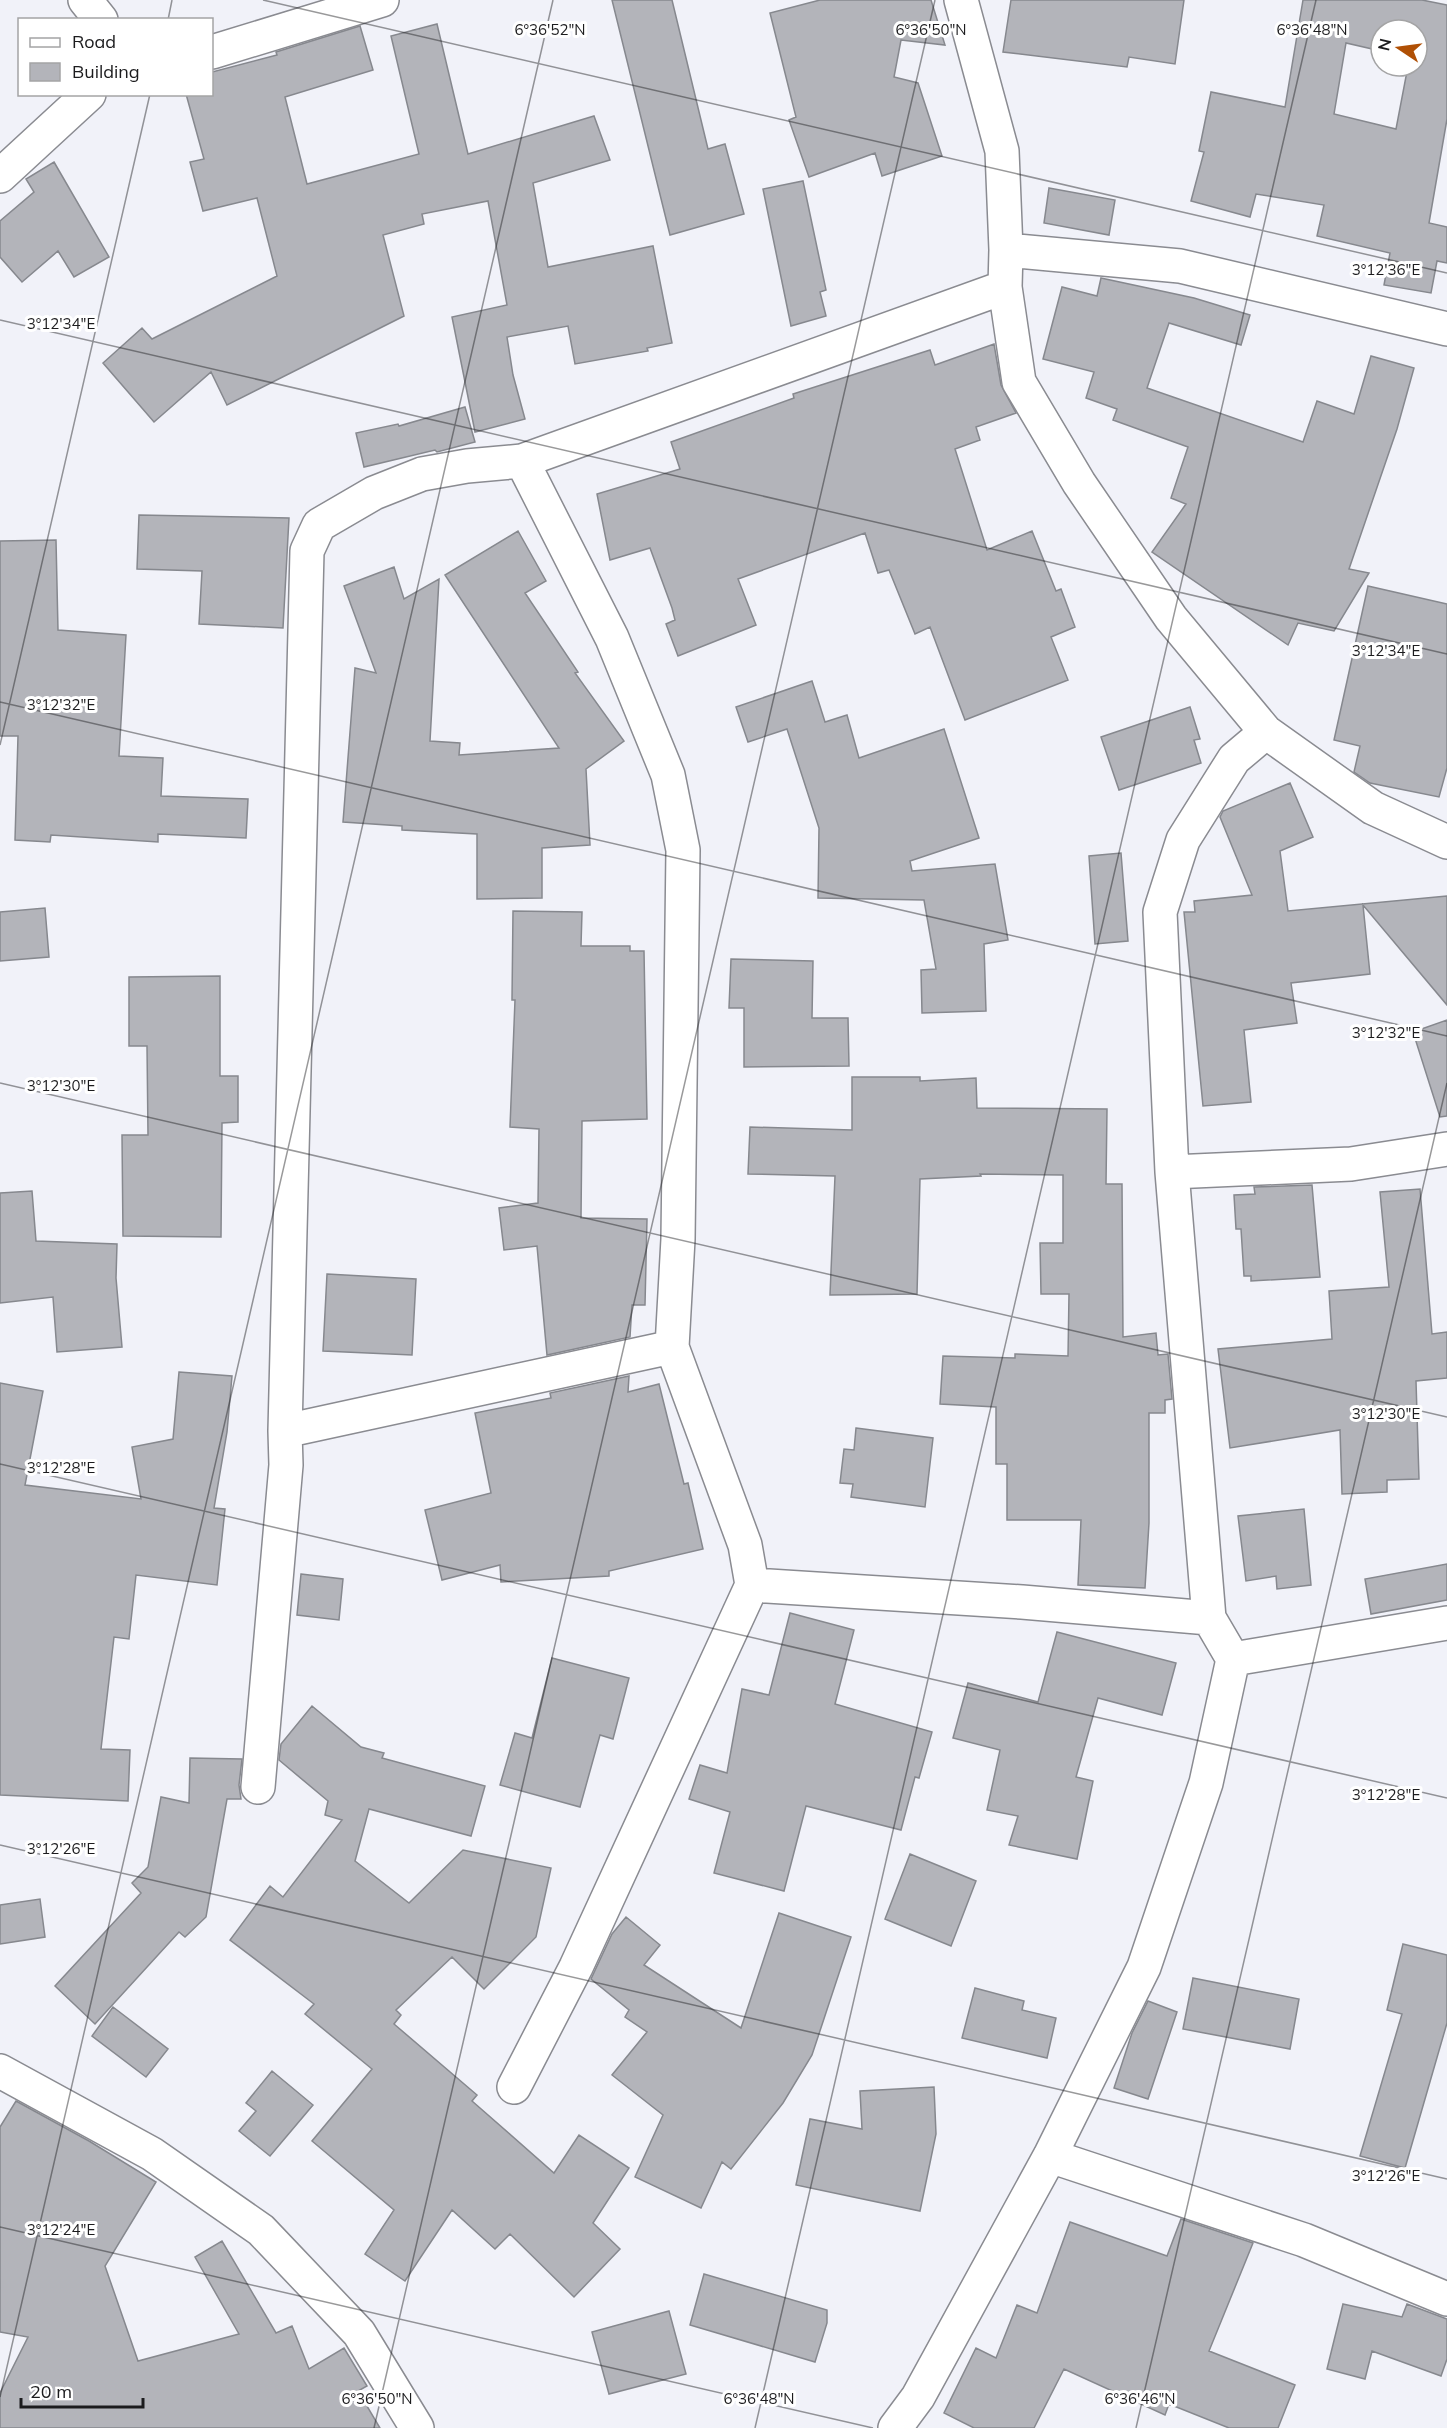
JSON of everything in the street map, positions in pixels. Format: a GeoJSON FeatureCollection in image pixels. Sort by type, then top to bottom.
{"type":"FeatureCollection","features":[{"type":"Feature","properties":{"kind":"street"},"geometry":{"type":"LineString","coordinates":[[85,0],[98,18]]}},
{"type":"Feature","properties":{"kind":"street"},"geometry":{"type":"LineString","coordinates":[[213,52],[382,0]]}},
{"type":"Feature","properties":{"kind":"street"},"geometry":{"type":"LineString","coordinates":[[961,0],[1002,151],[1006,250],[1005,287],[1019,382],[1079,483],[1171,618],[1266,732],[1373,808],[1447,842]]}},
{"type":"Feature","properties":{"kind":"street"},"geometry":{"type":"LineString","coordinates":[[0,176],[87,96]]}},
{"type":"Feature","properties":{"kind":"street"},"geometry":{"type":"LineString","coordinates":[[1006,250],[1180,266],[1447,329]]}},
{"type":"Feature","properties":{"kind":"street"},"geometry":{"type":"LineString","coordinates":[[258,1787],[286,1466],[285,1431],[307,551],[319,525],[374,494],[422,474],[467,465],[522,461],[1005,287]]}},
{"type":"Feature","properties":{"kind":"street"},"geometry":{"type":"LineString","coordinates":[[514,2087],[576,1967],[752,1586],[745,1545],[672,1347],[678,1239],[683,850],[668,775],[616,648],[522,461]]}},
{"type":"Feature","properties":{"kind":"street"},"geometry":{"type":"LineString","coordinates":[[895,2428],[918,2397],[1050,2156],[1144,1967],[1206,1784],[1233,1659],[1209,1618],[1172,1172],[1160,912],[1183,840],[1234,759],[1266,732]]}},
{"type":"Feature","properties":{"kind":"street"},"geometry":{"type":"LineString","coordinates":[[1172,1172],[1351,1164],[1447,1149]]}},
{"type":"Feature","properties":{"kind":"street"},"geometry":{"type":"LineString","coordinates":[[285,1431],[672,1347]]}},
{"type":"Feature","properties":{"kind":"street"},"geometry":{"type":"LineString","coordinates":[[752,1586],[1011,1601],[1209,1618]]}},
{"type":"Feature","properties":{"kind":"street"},"geometry":{"type":"LineString","coordinates":[[1233,1659],[1447,1623]]}},
{"type":"Feature","properties":{"kind":"street"},"geometry":{"type":"LineString","coordinates":[[0,2071],[152,2154],[261,2230],[359,2333],[417,2428]]}},
{"type":"Feature","properties":{"kind":"street"},"geometry":{"type":"LineString","coordinates":[[1050,2156],[1304,2240],[1447,2299]]}},
{"type":"Feature","properties":{"kind":"building"},"geometry":{"type":"Polygon","coordinates":[[[612,0],[672,0],[708,149],[725,144],[744,214],[670,235],[612,0]]]}},
{"type":"Feature","properties":{"kind":"building"},"geometry":{"type":"Polygon","coordinates":[[[820,0],[931,0],[945,45],[901,40],[894,77],[918,83],[942,156],[882,176],[875,153],[809,177],[789,120],[796,117],[770,13],[820,0]]]}},
{"type":"Feature","properties":{"kind":"building"},"geometry":{"type":"Polygon","coordinates":[[[1011,0],[1184,0],[1175,64],[1129,57],[1127,67],[1003,52],[1011,0]]]}},
{"type":"Feature","properties":{"kind":"building"},"geometry":{"type":"Polygon","coordinates":[[[1303,0],[1422,0],[1447,5],[1447,119],[1429,223],[1447,227],[1447,263],[1437,261],[1431,293],[1384,285],[1390,253],[1317,236],[1324,205],[1256,194],[1250,217],[1191,201],[1204,152],[1199,151],[1211,92],[1285,107],[1303,0]]]}},
{"type":"Feature","properties":{"kind":"building"},"geometry":{"type":"Polygon","coordinates":[[[437,24],[468,154],[594,116],[610,160],[533,183],[548,267],[653,246],[672,343],[647,348],[648,351],[575,364],[568,326],[507,337],[513,375],[525,419],[475,432],[452,317],[507,305],[488,201],[422,214],[424,224],[383,235],[404,316],[227,405],[211,372],[154,422],[103,363],[142,328],[152,339],[277,276],[257,198],[203,211],[190,162],[204,159],[187,96],[213,96],[213,72],[277,55],[276,52],[360,26],[373,70],[285,97],[307,184],[419,154],[391,36],[437,24]]]}},
{"type":"Feature","properties":{"kind":"building"},"geometry":{"type":"Polygon","coordinates":[[[54,162],[109,257],[74,277],[58,251],[22,282],[0,257],[0,221],[34,192],[26,179],[54,162]]]}},
{"type":"Feature","properties":{"kind":"building"},"geometry":{"type":"Polygon","coordinates":[[[803,181],[826,290],[820,292],[826,316],[791,326],[763,189],[803,181]]]}},
{"type":"Feature","properties":{"kind":"building"},"geometry":{"type":"Polygon","coordinates":[[[1049,188],[1115,200],[1109,235],[1044,223],[1049,188]]]}},
{"type":"Feature","properties":{"kind":"building"},"geometry":{"type":"Polygon","coordinates":[[[1101,278],[1194,298],[1250,315],[1241,345],[1169,323],[1147,388],[1303,442],[1317,401],[1354,414],[1371,356],[1414,368],[1397,429],[1349,569],[1369,573],[1334,631],[1298,623],[1288,645],[1152,552],[1186,504],[1171,498],[1188,447],[1113,420],[1117,409],[1086,398],[1094,372],[1043,359],[1062,287],[1097,296],[1101,278]]]}},
{"type":"Feature","properties":{"kind":"building"},"geometry":{"type":"Polygon","coordinates":[[[994,344],[1001,385],[1016,413],[976,427],[980,440],[955,449],[987,550],[1032,531],[1056,591],[1061,589],[1075,627],[1051,637],[1068,680],[965,720],[930,627],[915,634],[889,570],[878,573],[865,533],[738,579],[756,625],[678,656],[666,624],[675,620],[672,608],[650,548],[610,560],[597,494],[680,469],[671,442],[794,398],[793,394],[930,350],[935,365],[994,344]]]}},
{"type":"Feature","properties":{"kind":"building"},"geometry":{"type":"Polygon","coordinates":[[[465,407],[475,442],[364,467],[356,433],[398,424],[399,426],[465,407]]]}},
{"type":"Feature","properties":{"kind":"building"},"geometry":{"type":"Polygon","coordinates":[[[139,515],[289,518],[283,628],[199,624],[202,571],[137,569],[139,515]]]}},
{"type":"Feature","properties":{"kind":"building"},"geometry":{"type":"Polygon","coordinates":[[[518,531],[546,581],[525,593],[578,672],[575,673],[624,741],[586,769],[590,845],[542,848],[542,898],[477,899],[477,834],[402,830],[402,826],[343,822],[355,668],[376,673],[344,586],[394,567],[404,599],[439,579],[430,741],[460,743],[459,755],[559,748],[445,575],[518,531]]]}},
{"type":"Feature","properties":{"kind":"building"},"geometry":{"type":"Polygon","coordinates":[[[56,540],[58,630],[126,635],[119,756],[163,758],[161,796],[248,799],[246,838],[158,834],[158,842],[51,835],[50,842],[15,840],[18,736],[0,736],[0,541],[56,540]]]}},
{"type":"Feature","properties":{"kind":"building"},"geometry":{"type":"Polygon","coordinates":[[[1368,586],[1447,604],[1447,768],[1439,797],[1370,783],[1354,772],[1360,746],[1334,740],[1368,586]]]}},
{"type":"Feature","properties":{"kind":"building"},"geometry":{"type":"Polygon","coordinates":[[[812,681],[825,722],[847,715],[859,758],[944,729],[979,838],[910,861],[912,871],[995,864],[1008,940],[984,944],[986,1011],[922,1013],[921,970],[936,969],[924,900],[818,898],[819,828],[787,729],[748,742],[736,707],[812,681]]]}},
{"type":"Feature","properties":{"kind":"building"},"geometry":{"type":"Polygon","coordinates":[[[1190,707],[1200,739],[1194,740],[1201,763],[1119,790],[1101,737],[1190,707]]]}},
{"type":"Feature","properties":{"kind":"building"},"geometry":{"type":"Polygon","coordinates":[[[1290,783],[1313,837],[1280,851],[1288,911],[1447,896],[1447,1005],[1363,905],[1370,974],[1291,983],[1297,1023],[1244,1030],[1251,1102],[1203,1106],[1184,912],[1195,912],[1194,901],[1252,895],[1220,817],[1223,811],[1290,783]]]}},
{"type":"Feature","properties":{"kind":"building"},"geometry":{"type":"Polygon","coordinates":[[[1121,853],[1128,941],[1095,944],[1089,856],[1121,853]]]}},
{"type":"Feature","properties":{"kind":"building"},"geometry":{"type":"Polygon","coordinates":[[[45,908],[49,957],[0,961],[0,912],[45,908]]]}},
{"type":"Feature","properties":{"kind":"building"},"geometry":{"type":"Polygon","coordinates":[[[513,911],[582,912],[581,946],[630,946],[630,951],[644,951],[647,1119],[582,1121],[581,1218],[647,1219],[645,1305],[632,1305],[630,1337],[547,1355],[537,1246],[504,1250],[499,1208],[538,1203],[539,1129],[510,1127],[515,1000],[512,1000],[513,911]]]}},
{"type":"Feature","properties":{"kind":"building"},"geometry":{"type":"Polygon","coordinates":[[[731,959],[813,961],[812,1018],[848,1018],[849,1066],[744,1067],[744,1008],[729,1008],[731,959]]]}},
{"type":"Feature","properties":{"kind":"building"},"geometry":{"type":"Polygon","coordinates":[[[220,976],[220,1076],[238,1076],[238,1122],[222,1123],[221,1237],[123,1236],[122,1135],[148,1135],[147,1046],[129,1046],[129,977],[220,976]]]}},
{"type":"Feature","properties":{"kind":"building"},"geometry":{"type":"Polygon","coordinates":[[[1447,1020],[1447,1116],[1440,1117],[1413,1032],[1447,1020]]]}},
{"type":"Feature","properties":{"kind":"building"},"geometry":{"type":"Polygon","coordinates":[[[852,1077],[920,1077],[920,1081],[976,1078],[977,1108],[1107,1109],[1106,1184],[1122,1184],[1123,1337],[1156,1333],[1158,1355],[1168,1354],[1172,1399],[1165,1400],[1165,1413],[1149,1413],[1149,1523],[1145,1588],[1078,1585],[1081,1520],[1007,1520],[1007,1464],[996,1464],[996,1407],[940,1404],[943,1356],[1015,1358],[1015,1354],[1068,1356],[1069,1294],[1041,1294],[1040,1243],[1063,1243],[1063,1175],[980,1174],[981,1176],[920,1179],[917,1294],[830,1295],[835,1176],[748,1174],[750,1127],[852,1130],[852,1077]]]}},
{"type":"Feature","properties":{"kind":"building"},"geometry":{"type":"Polygon","coordinates":[[[1312,1185],[1320,1277],[1251,1281],[1251,1276],[1244,1276],[1241,1229],[1236,1229],[1234,1195],[1255,1194],[1254,1187],[1312,1185]]]}},
{"type":"Feature","properties":{"kind":"building"},"geometry":{"type":"Polygon","coordinates":[[[1420,1189],[1432,1334],[1447,1332],[1447,1378],[1416,1381],[1419,1479],[1387,1480],[1387,1492],[1342,1494],[1340,1430],[1230,1448],[1218,1349],[1332,1339],[1329,1291],[1389,1287],[1380,1192],[1420,1189]]]}},
{"type":"Feature","properties":{"kind":"building"},"geometry":{"type":"Polygon","coordinates":[[[32,1191],[36,1241],[117,1244],[116,1278],[122,1347],[57,1352],[53,1297],[0,1303],[0,1193],[32,1191]]]}},
{"type":"Feature","properties":{"kind":"building"},"geometry":{"type":"Polygon","coordinates":[[[327,1274],[416,1279],[412,1355],[323,1351],[327,1274]]]}},
{"type":"Feature","properties":{"kind":"building"},"geometry":{"type":"Polygon","coordinates":[[[179,1372],[232,1376],[227,1432],[214,1508],[225,1509],[217,1585],[136,1575],[129,1639],[114,1637],[101,1749],[130,1750],[128,1801],[0,1795],[0,1383],[43,1391],[25,1485],[141,1499],[132,1447],[173,1439],[179,1372]]]}},
{"type":"Feature","properties":{"kind":"building"},"geometry":{"type":"Polygon","coordinates":[[[629,1376],[628,1392],[659,1384],[684,1484],[688,1483],[703,1549],[609,1571],[609,1576],[501,1582],[500,1565],[442,1580],[425,1510],[491,1493],[475,1413],[551,1398],[550,1393],[629,1376]]]}},
{"type":"Feature","properties":{"kind":"building"},"geometry":{"type":"Polygon","coordinates":[[[856,1428],[933,1438],[925,1507],[851,1497],[853,1484],[840,1483],[844,1449],[854,1450],[856,1428]]]}},
{"type":"Feature","properties":{"kind":"building"},"geometry":{"type":"Polygon","coordinates":[[[1304,1509],[1311,1585],[1277,1589],[1276,1576],[1246,1581],[1238,1516],[1304,1509]]]}},
{"type":"Feature","properties":{"kind":"building"},"geometry":{"type":"Polygon","coordinates":[[[1447,1564],[1447,1600],[1371,1614],[1365,1579],[1447,1564]]]}},
{"type":"Feature","properties":{"kind":"building"},"geometry":{"type":"Polygon","coordinates":[[[301,1574],[343,1579],[339,1620],[297,1615],[301,1574]]]}},
{"type":"Feature","properties":{"kind":"building"},"geometry":{"type":"Polygon","coordinates":[[[790,1613],[854,1630],[835,1704],[932,1732],[919,1778],[915,1777],[901,1830],[806,1806],[784,1891],[714,1873],[730,1812],[689,1799],[700,1765],[727,1773],[742,1689],[769,1695],[790,1613]]]}},
{"type":"Feature","properties":{"kind":"building"},"geometry":{"type":"Polygon","coordinates":[[[1057,1632],[1176,1663],[1162,1715],[1098,1698],[1076,1777],[1093,1781],[1077,1859],[1009,1845],[1018,1816],[987,1810],[1000,1750],[953,1738],[968,1683],[1038,1702],[1057,1632]]]}},
{"type":"Feature","properties":{"kind":"building"},"geometry":{"type":"Polygon","coordinates":[[[552,1658],[629,1678],[613,1739],[600,1735],[580,1807],[500,1785],[515,1733],[532,1738],[552,1658]]]}},
{"type":"Feature","properties":{"kind":"building"},"geometry":{"type":"Polygon","coordinates":[[[312,1706],[361,1747],[384,1753],[382,1758],[485,1786],[471,1836],[369,1809],[355,1861],[409,1903],[463,1850],[551,1868],[536,1937],[484,1989],[452,1957],[396,2010],[401,2015],[394,2024],[477,2095],[472,2101],[554,2173],[579,2135],[629,2168],[593,2223],[620,2249],[574,2297],[510,2234],[495,2249],[452,2210],[405,2281],[365,2254],[394,2210],[312,2141],[372,2069],[305,2014],[314,2004],[230,1940],[270,1886],[283,1897],[342,1820],[325,1815],[328,1801],[279,1760],[281,1744],[312,1706]]]}},
{"type":"Feature","properties":{"kind":"building"},"geometry":{"type":"Polygon","coordinates":[[[190,1758],[242,1759],[239,1785],[241,1799],[227,1799],[206,1917],[185,1937],[179,1932],[95,2024],[55,1986],[141,1893],[132,1883],[148,1867],[161,1797],[189,1803],[190,1758]]]}},
{"type":"Feature","properties":{"kind":"building"},"geometry":{"type":"Polygon","coordinates":[[[910,1854],[976,1881],[951,1946],[885,1919],[910,1854]]]}},
{"type":"Feature","properties":{"kind":"building"},"geometry":{"type":"Polygon","coordinates":[[[40,1899],[45,1937],[0,1944],[0,1905],[40,1899]]]}},
{"type":"Feature","properties":{"kind":"building"},"geometry":{"type":"Polygon","coordinates":[[[779,1913],[851,1937],[812,2055],[783,2103],[731,2169],[722,2162],[701,2208],[635,2177],[663,2115],[612,2075],[647,2032],[625,2017],[629,2010],[591,1979],[612,1934],[626,1917],[660,1945],[644,1965],[741,2028],[779,1913]]]}},
{"type":"Feature","properties":{"kind":"building"},"geometry":{"type":"Polygon","coordinates":[[[1403,1944],[1447,1955],[1447,2023],[1405,2168],[1360,2156],[1402,2014],[1387,2010],[1403,1944]]]}},
{"type":"Feature","properties":{"kind":"building"},"geometry":{"type":"Polygon","coordinates":[[[1193,1978],[1299,1999],[1290,2049],[1183,2029],[1193,1978]]]}},
{"type":"Feature","properties":{"kind":"building"},"geometry":{"type":"Polygon","coordinates":[[[975,1988],[1024,2001],[1022,2010],[1056,2018],[1047,2058],[962,2038],[975,1988]]]}},
{"type":"Feature","properties":{"kind":"building"},"geometry":{"type":"Polygon","coordinates":[[[1148,2001],[1177,2012],[1148,2099],[1114,2088],[1132,2033],[1148,2001]]]}},
{"type":"Feature","properties":{"kind":"building"},"geometry":{"type":"Polygon","coordinates":[[[113,2007],[168,2049],[146,2077],[92,2036],[113,2007]]]}},
{"type":"Feature","properties":{"kind":"building"},"geometry":{"type":"Polygon","coordinates":[[[272,2071],[313,2105],[270,2156],[239,2131],[256,2111],[246,2103],[272,2071]]]}},
{"type":"Feature","properties":{"kind":"building"},"geometry":{"type":"Polygon","coordinates":[[[934,2087],[936,2134],[920,2211],[796,2185],[810,2119],[862,2129],[860,2091],[934,2087]]]}},
{"type":"Feature","properties":{"kind":"building"},"geometry":{"type":"Polygon","coordinates":[[[16,2101],[89,2141],[156,2182],[105,2266],[138,2361],[239,2334],[195,2257],[222,2241],[276,2333],[292,2326],[309,2369],[344,2348],[367,2386],[358,2391],[380,2428],[0,2428],[0,2393],[28,2337],[0,2332],[0,2127],[16,2101]]]}},
{"type":"Feature","properties":{"kind":"building"},"geometry":{"type":"Polygon","coordinates":[[[1181,2219],[1253,2243],[1209,2351],[1295,2385],[1278,2428],[1229,2428],[1169,2404],[1165,2415],[1064,2369],[1034,2428],[974,2428],[944,2413],[976,2348],[996,2358],[1017,2305],[1037,2313],[1070,2222],[1167,2256],[1181,2219]]]}},
{"type":"Feature","properties":{"kind":"building"},"geometry":{"type":"Polygon","coordinates":[[[704,2274],[827,2310],[827,2323],[815,2362],[690,2325],[704,2274]]]}},
{"type":"Feature","properties":{"kind":"building"},"geometry":{"type":"Polygon","coordinates":[[[1343,2304],[1402,2317],[1407,2304],[1447,2319],[1447,2359],[1441,2376],[1372,2351],[1365,2379],[1327,2369],[1343,2304]]]}},
{"type":"Feature","properties":{"kind":"building"},"geometry":{"type":"Polygon","coordinates":[[[669,2311],[686,2374],[609,2394],[592,2332],[669,2311]]]}}]}
